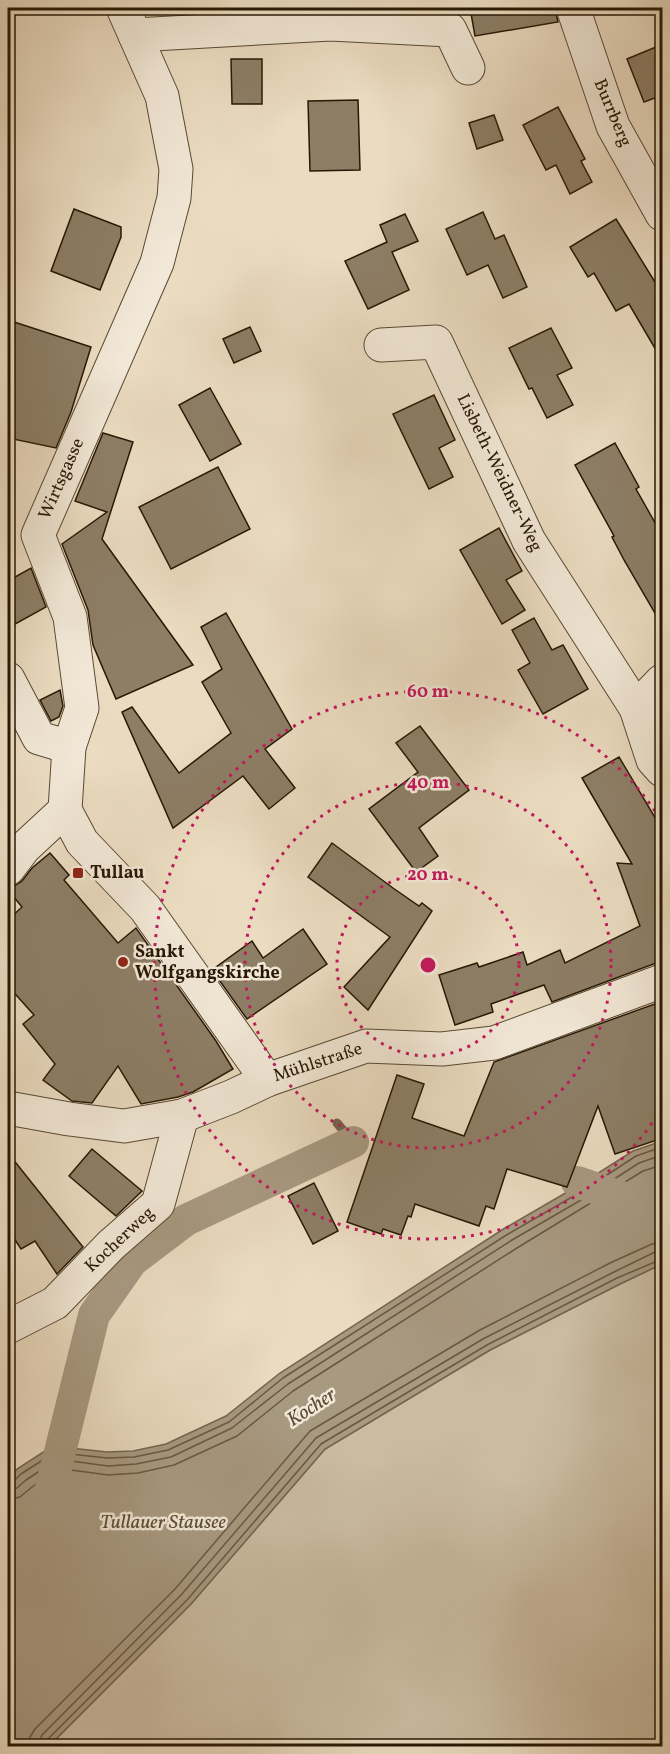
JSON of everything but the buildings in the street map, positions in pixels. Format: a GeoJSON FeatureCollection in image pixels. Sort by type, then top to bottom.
{"type":"FeatureCollection","features":[{"type":"Feature","properties":{"kind":"street","name":"Burrberg"},"geometry":{"type":"LineString","coordinates":[[573,8],[613,126],[663,214]]}},
{"type":"Feature","properties":{"kind":"street"},"geometry":{"type":"LineString","coordinates":[[129,21],[330,16],[450,30],[468,68]]}},
{"type":"Feature","properties":{"kind":"street","name":"Wirtsgasse"},"geometry":{"type":"LineString","coordinates":[[65,810],[69,747],[82,708],[70,617],[38,535],[157,263],[170,219],[176,169],[162,96],[129,21]]}},
{"type":"Feature","properties":{"kind":"street","name":"Lisbeth-Weidner-Weg"},"geometry":{"type":"LineString","coordinates":[[381,345],[436,342],[529,541],[636,708]]}},
{"type":"Feature","properties":{"kind":"street"},"geometry":{"type":"LineString","coordinates":[[8,679],[39,738],[69,747]]}},
{"type":"Feature","properties":{"kind":"street"},"geometry":{"type":"LineString","coordinates":[[663,681],[636,708],[653,760],[663,770]]}},
{"type":"Feature","properties":{"kind":"street"},"geometry":{"type":"LineString","coordinates":[[8,869],[24,848],[65,810],[82,842],[145,908],[267,1080]]}},
{"type":"Feature","properties":{"kind":"street","name":"Mühlstraße"},"geometry":{"type":"LineString","coordinates":[[8,1108],[124,1126],[182,1116],[267,1080],[366,1046],[442,1049],[494,1043],[663,981]]}},
{"type":"Feature","properties":{"kind":"street","name":"Kocherweg"},"geometry":{"type":"LineString","coordinates":[[8,1327],[55,1303],[111,1245],[158,1204],[182,1116]]}},
{"type":"Feature","properties":{"kind":"shaded area"},"geometry":{"type":"Polygon","coordinates":[[[662,1264],[662,1746],[49,1746],[191,1604],[325,1449],[490,1350],[662,1264]]]}},
{"type":"Feature","properties":{"kind":"water","name":"Tullauer Stausee"},"geometry":{"type":"Polygon","coordinates":[[[662,1141],[662,1264],[490,1350],[325,1449],[191,1604],[49,1746],[8,1746],[8,1480],[17,1469],[48,1449],[133,1451],[166,1444],[226,1416],[280,1373],[505,1228],[633,1151],[662,1141]]]}},
{"type":"Feature","properties":{"kind":"waterway"},"geometry":{"type":"LineString","coordinates":[[337,1123],[353,1142]]}},
{"type":"Feature","properties":{"kind":"waterway"},"geometry":{"type":"LineString","coordinates":[[50,1492],[94,1315],[132,1261],[186,1220],[353,1142]]}},
{"type":"Feature","properties":{"kind":"waterway"},"geometry":{"type":"LineString","coordinates":[[577,1182],[662,1211]]}},
{"type":"Feature","properties":{"kind":"place","name":"Tullau"},"geometry":{"type":"Point","coordinates":[78,873]}},
{"type":"Feature","properties":{"kind":"place","name":"Sankt Wolfgangskirche"},"geometry":{"type":"Point","coordinates":[123,962]}},
{"type":"Feature","properties":{"kind":"water label","name":"Kocher"},"geometry":{"type":"Point","coordinates":[312,1408]}}]}
